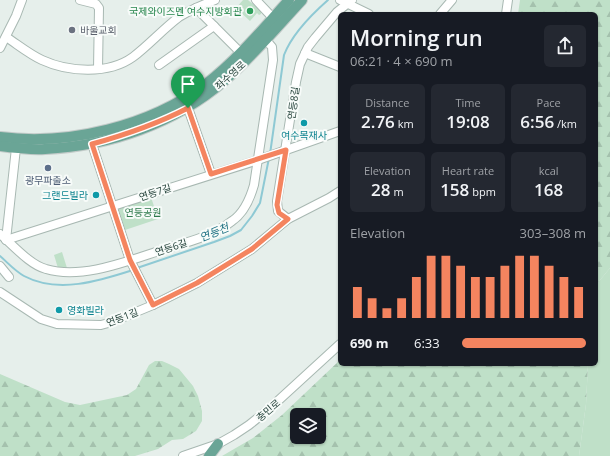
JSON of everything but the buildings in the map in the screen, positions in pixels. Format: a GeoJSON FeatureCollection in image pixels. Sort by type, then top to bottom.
{"type":"FeatureCollection","features":[{"type":"Feature","properties":{"kind":"main road","name":"좌수영로"},"geometry":{"type":"LineString","coordinates":[[0,137],[17,139],[55,139],[93,133],[136,120],[171,106],[216,76],[240,52],[260,41],[273,18],[289,0]]}},
{"type":"Feature","properties":{"kind":"main road","name":"좌수영로"},"geometry":{"type":"LineString","coordinates":[[0,146],[44,149],[92,144],[159,122],[188,108],[223,82],[260,41],[302,0]]}},
{"type":"Feature","properties":{"kind":"main road"},"geometry":{"type":"LineString","coordinates":[[209,456],[218,444]]}},
{"type":"Feature","properties":{"kind":"street"},"geometry":{"type":"LineString","coordinates":[[0,48],[22,0]]}},
{"type":"Feature","properties":{"kind":"street"},"geometry":{"type":"LineString","coordinates":[[80,0],[96,4],[99,8],[98,69]]}},
{"type":"Feature","properties":{"kind":"street"},"geometry":{"type":"LineString","coordinates":[[6,37],[44,61],[73,68],[98,69],[115,65],[132,57],[179,18],[196,8],[215,0]]}},
{"type":"Feature","properties":{"kind":"street"},"geometry":{"type":"LineString","coordinates":[[256,0],[273,18]]}},
{"type":"Feature","properties":{"kind":"street"},"geometry":{"type":"LineString","coordinates":[[442,12],[452,0]]}},
{"type":"Feature","properties":{"kind":"street"},"geometry":{"type":"LineString","coordinates":[[506,12],[508,0]]}},
{"type":"Feature","properties":{"kind":"street"},"geometry":{"type":"LineString","coordinates":[[346,1],[365,12]]}},
{"type":"Feature","properties":{"kind":"street","name":"연등8길"},"geometry":{"type":"LineString","coordinates":[[288,219],[279,213],[277,205],[298,73],[308,47],[346,1]]}},
{"type":"Feature","properties":{"kind":"street"},"geometry":{"type":"LineString","coordinates":[[196,8],[240,52]]}},
{"type":"Feature","properties":{"kind":"street"},"geometry":{"type":"LineString","coordinates":[[159,65],[214,26]]}},
{"type":"Feature","properties":{"kind":"street","name":"연등6길"},"geometry":{"type":"LineString","coordinates":[[3,237],[36,265],[51,270],[70,272],[92,270],[130,260],[208,235],[233,221],[242,211],[250,198],[254,185],[273,60],[272,47],[260,41]]}},
{"type":"Feature","properties":{"kind":"street"},"geometry":{"type":"LineString","coordinates":[[305,53],[338,66]]}},
{"type":"Feature","properties":{"kind":"street"},"geometry":{"type":"LineString","coordinates":[[188,108],[211,174]]}},
{"type":"Feature","properties":{"kind":"street"},"geometry":{"type":"LineString","coordinates":[[286,150],[338,132]]}},
{"type":"Feature","properties":{"kind":"street"},"geometry":{"type":"LineString","coordinates":[[92,144],[130,260],[153,305]]}},
{"type":"Feature","properties":{"kind":"street"},"geometry":{"type":"LineString","coordinates":[[3,237],[16,148]]}},
{"type":"Feature","properties":{"kind":"street","name":"연등7길"},"geometry":{"type":"LineString","coordinates":[[3,237],[112,206],[286,150]]}},
{"type":"Feature","properties":{"kind":"street","name":"연등1길"},"geometry":{"type":"LineString","coordinates":[[0,292],[41,319],[49,322],[57,324],[102,325],[153,305],[197,283],[252,249],[288,219],[338,192]]}},
{"type":"Feature","properties":{"kind":"street"},"geometry":{"type":"LineString","coordinates":[[0,266],[10,277]]}},
{"type":"Feature","properties":{"kind":"street","name":"충민로"},"geometry":{"type":"LineString","coordinates":[[183,456],[194,454],[218,444],[234,435],[264,413],[338,346]]}},
{"type":"Feature","properties":{"kind":"green space","name":"국제와이즈멘 여수지방회관"},"geometry":{"type":"Polygon","coordinates":[[[243,0],[248,0],[261,11],[261,14],[259,15],[257,13],[250,21],[236,8],[243,0]]]}},
{"type":"Feature","properties":{"kind":"green space"},"geometry":{"type":"Polygon","coordinates":[[[520,0],[610,0],[610,268],[598,283],[598,12],[518,12],[520,0]]]}},
{"type":"Feature","properties":{"kind":"green space","name":"연등공원"},"geometry":{"type":"Polygon","coordinates":[[[151,197],[158,219],[122,231],[116,212],[117,208],[151,197]]]}},
{"type":"Feature","properties":{"kind":"green space"},"geometry":{"type":"Polygon","coordinates":[[[62,252],[67,268],[58,268],[54,255],[62,252]]]}},
{"type":"Feature","properties":{"kind":"green space"},"geometry":{"type":"Polygon","coordinates":[[[610,268],[610,456],[579,456],[586,404],[588,366],[598,366],[598,283],[610,268]]]}},
{"type":"Feature","properties":{"kind":"green space"},"geometry":{"type":"Polygon","coordinates":[[[155,361],[162,361],[179,369],[193,386],[198,396],[202,411],[202,421],[196,431],[183,439],[172,440],[158,449],[135,456],[0,456],[0,374],[65,402],[80,405],[127,395],[136,389],[149,365],[155,361]]]}},
{"type":"Feature","properties":{"kind":"green space"},"geometry":{"type":"Polygon","coordinates":[[[338,362],[338,366],[588,366],[586,404],[579,456],[222,456],[253,438],[282,415],[338,362]]]}},
{"type":"Feature","properties":{"kind":"waterway","name":"연등천"},"geometry":{"type":"LineString","coordinates":[[270,154],[284,55],[287,47],[309,18],[328,0]]}},
{"type":"Feature","properties":{"kind":"waterway","name":"연등천"},"geometry":{"type":"LineString","coordinates":[[137,268],[214,242],[241,230],[260,203],[269,158]]}},
{"type":"Feature","properties":{"kind":"waterway","name":"연등천"},"geometry":{"type":"LineString","coordinates":[[0,256],[24,276],[51,284],[78,284],[133,270]]}},
{"type":"Feature","properties":{"kind":"place","name":"국제와이즈멘 여수지방회관"},"geometry":{"type":"Point","coordinates":[250,11]}},
{"type":"Feature","properties":{"kind":"place","name":"바울교회"},"geometry":{"type":"Point","coordinates":[72,30]}},
{"type":"Feature","properties":{"kind":"place","name":"여수목재사"},"geometry":{"type":"Point","coordinates":[304,123]}},
{"type":"Feature","properties":{"kind":"place","name":"광무파출소"},"geometry":{"type":"Point","coordinates":[48,168]}},
{"type":"Feature","properties":{"kind":"place","name":"그랜드빌라"},"geometry":{"type":"Point","coordinates":[96,195]}},
{"type":"Feature","properties":{"kind":"place","name":"영화빌라"},"geometry":{"type":"Point","coordinates":[59,310]}},
{"type":"Feature","properties":{"kind":"route"},"geometry":{"type":"LineString","coordinates":[[188,108],[211,174],[286,150],[277,205],[279,213],[288,219],[252,249],[197,283],[153,305],[130,260],[92,144],[159,122],[188,108]]}}]}
